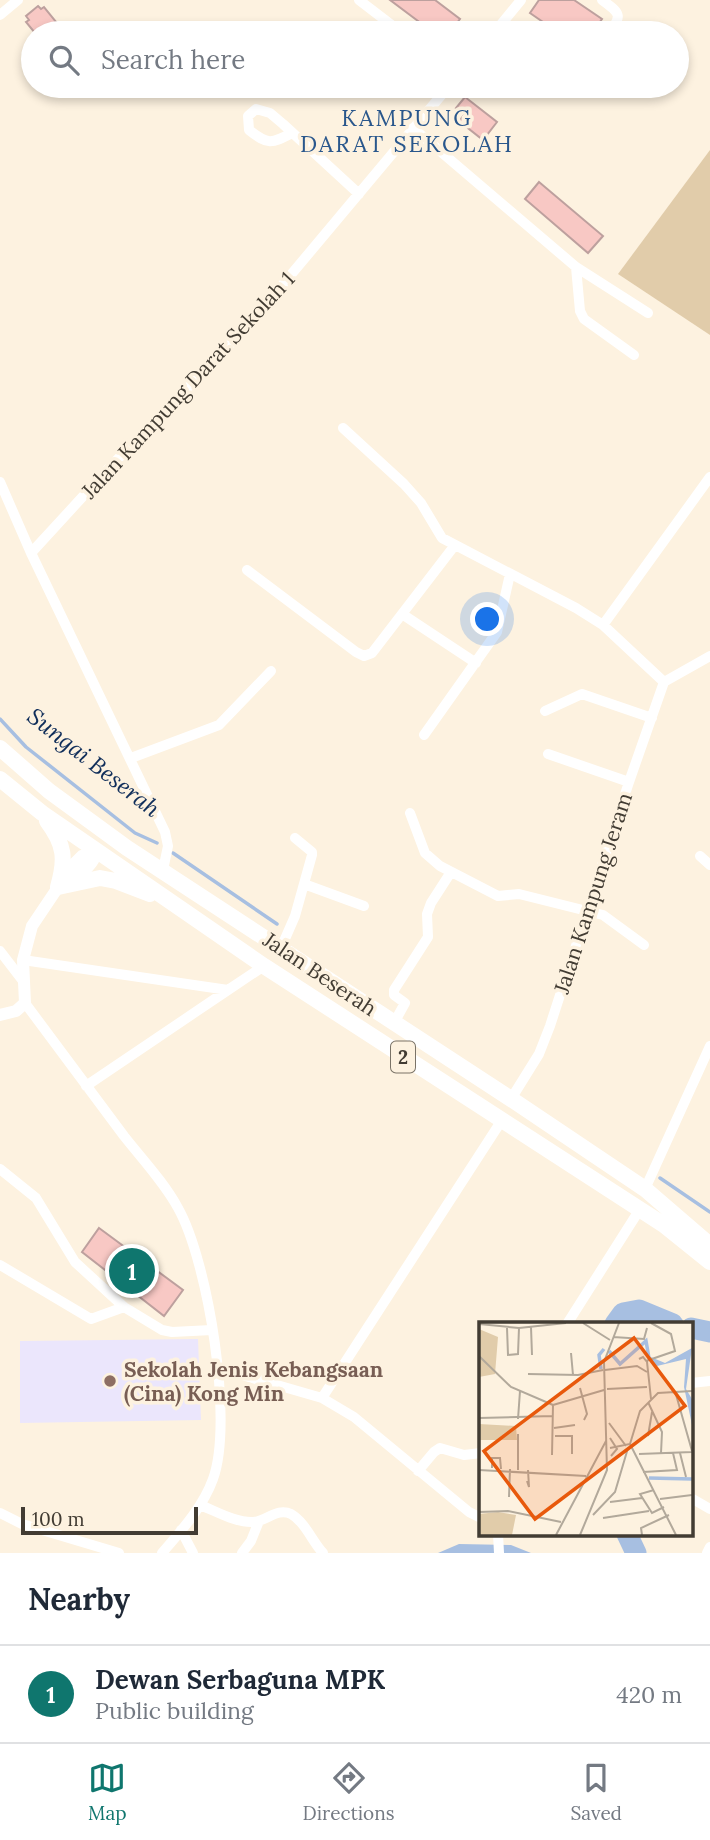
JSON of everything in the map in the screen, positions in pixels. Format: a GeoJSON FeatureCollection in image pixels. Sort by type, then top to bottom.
{"type":"FeatureCollection","features":[{"type":"Feature","properties":{"kind":"highway","name":"Jalan Beserah"},"geometry":{"type":"LineString","coordinates":[[0,748],[49,791],[127,848],[645,1189],[710,1245]]}},
{"type":"Feature","properties":{"kind":"highway","name":"Jalan Beserah"},"geometry":{"type":"LineString","coordinates":[[0,779],[42,813],[264,966],[640,1209],[710,1262]]}},
{"type":"Feature","properties":{"kind":"highway"},"geometry":{"type":"LineString","coordinates":[[42,813],[54,830],[63,855],[64,866],[58,887],[100,878],[116,881],[175,904]]}},
{"type":"Feature","properties":{"kind":"highway"},"geometry":{"type":"LineString","coordinates":[[94,823],[97,850],[127,848]]}},
{"type":"Feature","properties":{"kind":"street"},"geometry":{"type":"LineString","coordinates":[[0,15],[18,0]]}},
{"type":"Feature","properties":{"kind":"street"},"geometry":{"type":"LineString","coordinates":[[359,0],[386,21]]}},
{"type":"Feature","properties":{"kind":"street"},"geometry":{"type":"LineString","coordinates":[[504,21],[521,0]]}},
{"type":"Feature","properties":{"kind":"street"},"geometry":{"type":"LineString","coordinates":[[602,0],[616,10],[618,21]]}},
{"type":"Feature","properties":{"kind":"street","name":"Jalan Kampung Darat Sekolah 1"},"geometry":{"type":"LineString","coordinates":[[31,553],[109,468],[248,326],[439,98]]}},
{"type":"Feature","properties":{"kind":"street"},"geometry":{"type":"LineString","coordinates":[[413,128],[576,267],[648,313]]}},
{"type":"Feature","properties":{"kind":"street"},"geometry":{"type":"LineString","coordinates":[[292,134],[359,194]]}},
{"type":"Feature","properties":{"kind":"street"},"geometry":{"type":"LineString","coordinates":[[576,267],[580,311],[584,319],[634,355]]}},
{"type":"Feature","properties":{"kind":"street"},"geometry":{"type":"LineString","coordinates":[[343,428],[404,484],[421,503],[442,538],[576,608],[603,625],[664,682],[710,656]]}},
{"type":"Feature","properties":{"kind":"street"},"geometry":{"type":"LineString","coordinates":[[603,625],[710,477]]}},
{"type":"Feature","properties":{"kind":"street"},"geometry":{"type":"LineString","coordinates":[[0,482],[31,553],[165,832],[168,846],[163,870]]}},
{"type":"Feature","properties":{"kind":"street"},"geometry":{"type":"LineString","coordinates":[[247,570],[364,656],[372,653],[455,544]]}},
{"type":"Feature","properties":{"kind":"street"},"geometry":{"type":"LineString","coordinates":[[424,734],[497,632],[510,575]]}},
{"type":"Feature","properties":{"kind":"street"},"geometry":{"type":"LineString","coordinates":[[402,614],[476,663]]}},
{"type":"Feature","properties":{"kind":"street"},"geometry":{"type":"LineString","coordinates":[[131,758],[211,729],[271,671]]}},
{"type":"Feature","properties":{"kind":"street","name":"Jalan Kampung Jeram"},"geometry":{"type":"LineString","coordinates":[[511,1099],[539,1054],[547,1035],[586,910],[664,682]]}},
{"type":"Feature","properties":{"kind":"street"},"geometry":{"type":"LineString","coordinates":[[545,711],[582,694],[652,718]]}},
{"type":"Feature","properties":{"kind":"street"},"geometry":{"type":"LineString","coordinates":[[548,754],[629,782]]}},
{"type":"Feature","properties":{"kind":"street"},"geometry":{"type":"LineString","coordinates":[[410,813],[425,853],[431,860],[452,872],[498,896],[519,894],[603,915],[644,945]]}},
{"type":"Feature","properties":{"kind":"street"},"geometry":{"type":"LineString","coordinates":[[281,948],[295,916],[312,852],[295,838]]}},
{"type":"Feature","properties":{"kind":"street"},"geometry":{"type":"LineString","coordinates":[[97,850],[82,856],[73,865],[32,926],[23,960],[24,1003],[178,1209],[197,1255],[218,1368],[221,1441],[214,1478],[200,1505],[162,1553]]}},
{"type":"Feature","properties":{"kind":"street"},"geometry":{"type":"LineString","coordinates":[[700,856],[710,865]]}},
{"type":"Feature","properties":{"kind":"street"},"geometry":{"type":"LineString","coordinates":[[394,1023],[405,1003],[394,995],[394,990],[428,937],[427,914],[430,903],[452,872]]}},
{"type":"Feature","properties":{"kind":"street"},"geometry":{"type":"LineString","coordinates":[[304,884],[364,906]]}},
{"type":"Feature","properties":{"kind":"street"},"geometry":{"type":"LineString","coordinates":[[0,951],[23,981]]}},
{"type":"Feature","properties":{"kind":"street"},"geometry":{"type":"LineString","coordinates":[[23,960],[228,990]]}},
{"type":"Feature","properties":{"kind":"street"},"geometry":{"type":"LineString","coordinates":[[86,1086],[264,966]]}},
{"type":"Feature","properties":{"kind":"street"},"geometry":{"type":"LineString","coordinates":[[0,1015],[16,1011],[24,1003]]}},
{"type":"Feature","properties":{"kind":"street"},"geometry":{"type":"LineString","coordinates":[[645,1189],[710,1046]]}},
{"type":"Feature","properties":{"kind":"street"},"geometry":{"type":"LineString","coordinates":[[322,1398],[502,1119]]}},
{"type":"Feature","properties":{"kind":"street"},"geometry":{"type":"LineString","coordinates":[[0,1169],[36,1198],[68,1254],[124,1307],[162,1330],[212,1330]]}},
{"type":"Feature","properties":{"kind":"street"},"geometry":{"type":"LineString","coordinates":[[568,1322],[640,1209]]}},
{"type":"Feature","properties":{"kind":"street"},"geometry":{"type":"LineString","coordinates":[[0,1265],[91,1320],[124,1307]]}},
{"type":"Feature","properties":{"kind":"street"},"geometry":{"type":"LineString","coordinates":[[218,1368],[322,1398],[354,1417],[468,1513],[479,1517]]}},
{"type":"Feature","properties":{"kind":"street"},"geometry":{"type":"LineString","coordinates":[[692,1383],[710,1381]]}},
{"type":"Feature","properties":{"kind":"street"},"geometry":{"type":"LineString","coordinates":[[418,1471],[440,1448],[464,1455],[479,1453]]}},
{"type":"Feature","properties":{"kind":"street"},"geometry":{"type":"LineString","coordinates":[[692,1499],[710,1509]]}},
{"type":"Feature","properties":{"kind":"street"},"geometry":{"type":"LineString","coordinates":[[200,1505],[245,1522],[259,1521],[277,1513],[291,1514],[323,1553]]}},
{"type":"Feature","properties":{"kind":"street"},"geometry":{"type":"LineString","coordinates":[[0,1513],[22,1524],[119,1553]]}},
{"type":"Feature","properties":{"kind":"street"},"geometry":{"type":"LineString","coordinates":[[242,1553],[251,1541],[259,1521]]}},
{"type":"Feature","properties":{"kind":"street"},"geometry":{"type":"LineString","coordinates":[[181,1530],[193,1553]]}},
{"type":"Feature","properties":{"kind":"street"},"geometry":{"type":"LineString","coordinates":[[498,1535],[499,1553]]}},
{"type":"Feature","properties":{"kind":"street"},"geometry":{"type":"LineString","coordinates":[[707,1553],[710,1547]]}},
{"type":"Feature","properties":{"kind":"shaded area"},"geometry":{"type":"Polygon","coordinates":[[[710,150],[710,335],[618,274],[710,150]]]}},
{"type":"Feature","properties":{"kind":"shaded area","name":"Sekolah Jenis Kebangsaan (Cina) Kong Min"},"geometry":{"type":"Polygon","coordinates":[[[198,1339],[201,1420],[20,1423],[20,1341],[198,1339]]]}},
{"type":"Feature","properties":{"kind":"water"},"geometry":{"type":"Polygon","coordinates":[[[459,1544],[511,1545],[531,1553],[438,1553],[459,1544]]]}},
{"type":"Feature","properties":{"kind":"building"},"geometry":{"type":"Polygon","coordinates":[[[390,0],[435,0],[460,19],[458,21],[418,21],[390,0]]]}},
{"type":"Feature","properties":{"kind":"building"},"geometry":{"type":"Polygon","coordinates":[[[539,0],[574,0],[602,19],[542,21],[530,13],[539,0]]]}},
{"type":"Feature","properties":{"kind":"building"},"geometry":{"type":"Polygon","coordinates":[[[38,6],[41,9],[44,7],[55,21],[28,21],[26,16],[38,6]]]}},
{"type":"Feature","properties":{"kind":"building"},"geometry":{"type":"Polygon","coordinates":[[[466,98],[497,122],[483,140],[459,121],[465,114],[456,108],[466,98]]]}},
{"type":"Feature","properties":{"kind":"building"},"geometry":{"type":"Polygon","coordinates":[[[539,182],[603,236],[588,253],[525,199],[539,182]]]}},
{"type":"Feature","properties":{"kind":"building"},"geometry":{"type":"Polygon","coordinates":[[[99,1228],[183,1290],[164,1316],[82,1252],[99,1228]]]}},
{"type":"Feature","properties":{"kind":"waterway","name":"Sungai Beserah"},"geometry":{"type":"LineString","coordinates":[[0,719],[26,747],[135,833],[157,843]]}},
{"type":"Feature","properties":{"kind":"waterway","name":"Sungai Beserah"},"geometry":{"type":"LineString","coordinates":[[173,853],[277,924]]}},
{"type":"Feature","properties":{"kind":"waterway","name":"Sungai Beserah"},"geometry":{"type":"LineString","coordinates":[[660,1178],[710,1212]]}},
{"type":"Feature","properties":{"kind":"waterway","name":"Sungai Beserah"},"geometry":{"type":"LineString","coordinates":[[616,1322],[623,1313],[639,1310],[668,1322]]}},
{"type":"Feature","properties":{"kind":"waterway","name":"Sungai Beserah"},"geometry":{"type":"LineString","coordinates":[[692,1328],[710,1332]]}},
{"type":"Feature","properties":{"kind":"waterway","name":"Sungai Beserah"},"geometry":{"type":"LineString","coordinates":[[627,1535],[636,1553]]}},
{"type":"Feature","properties":{"kind":"place","name":"Dewan Serbaguna MPK"},"geometry":{"type":"Point","coordinates":[132,1271]}},
{"type":"Feature","properties":{"kind":"place","name":"Sekolah Jenis Kebangsaan (Cina) Kong Min"},"geometry":{"type":"Point","coordinates":[110,1381]}},
{"type":"Feature","properties":{"kind":"district","name":"KAMPUNG DARAT SEKOLAH"},"geometry":{"type":"Point","coordinates":[407,130]}}]}
